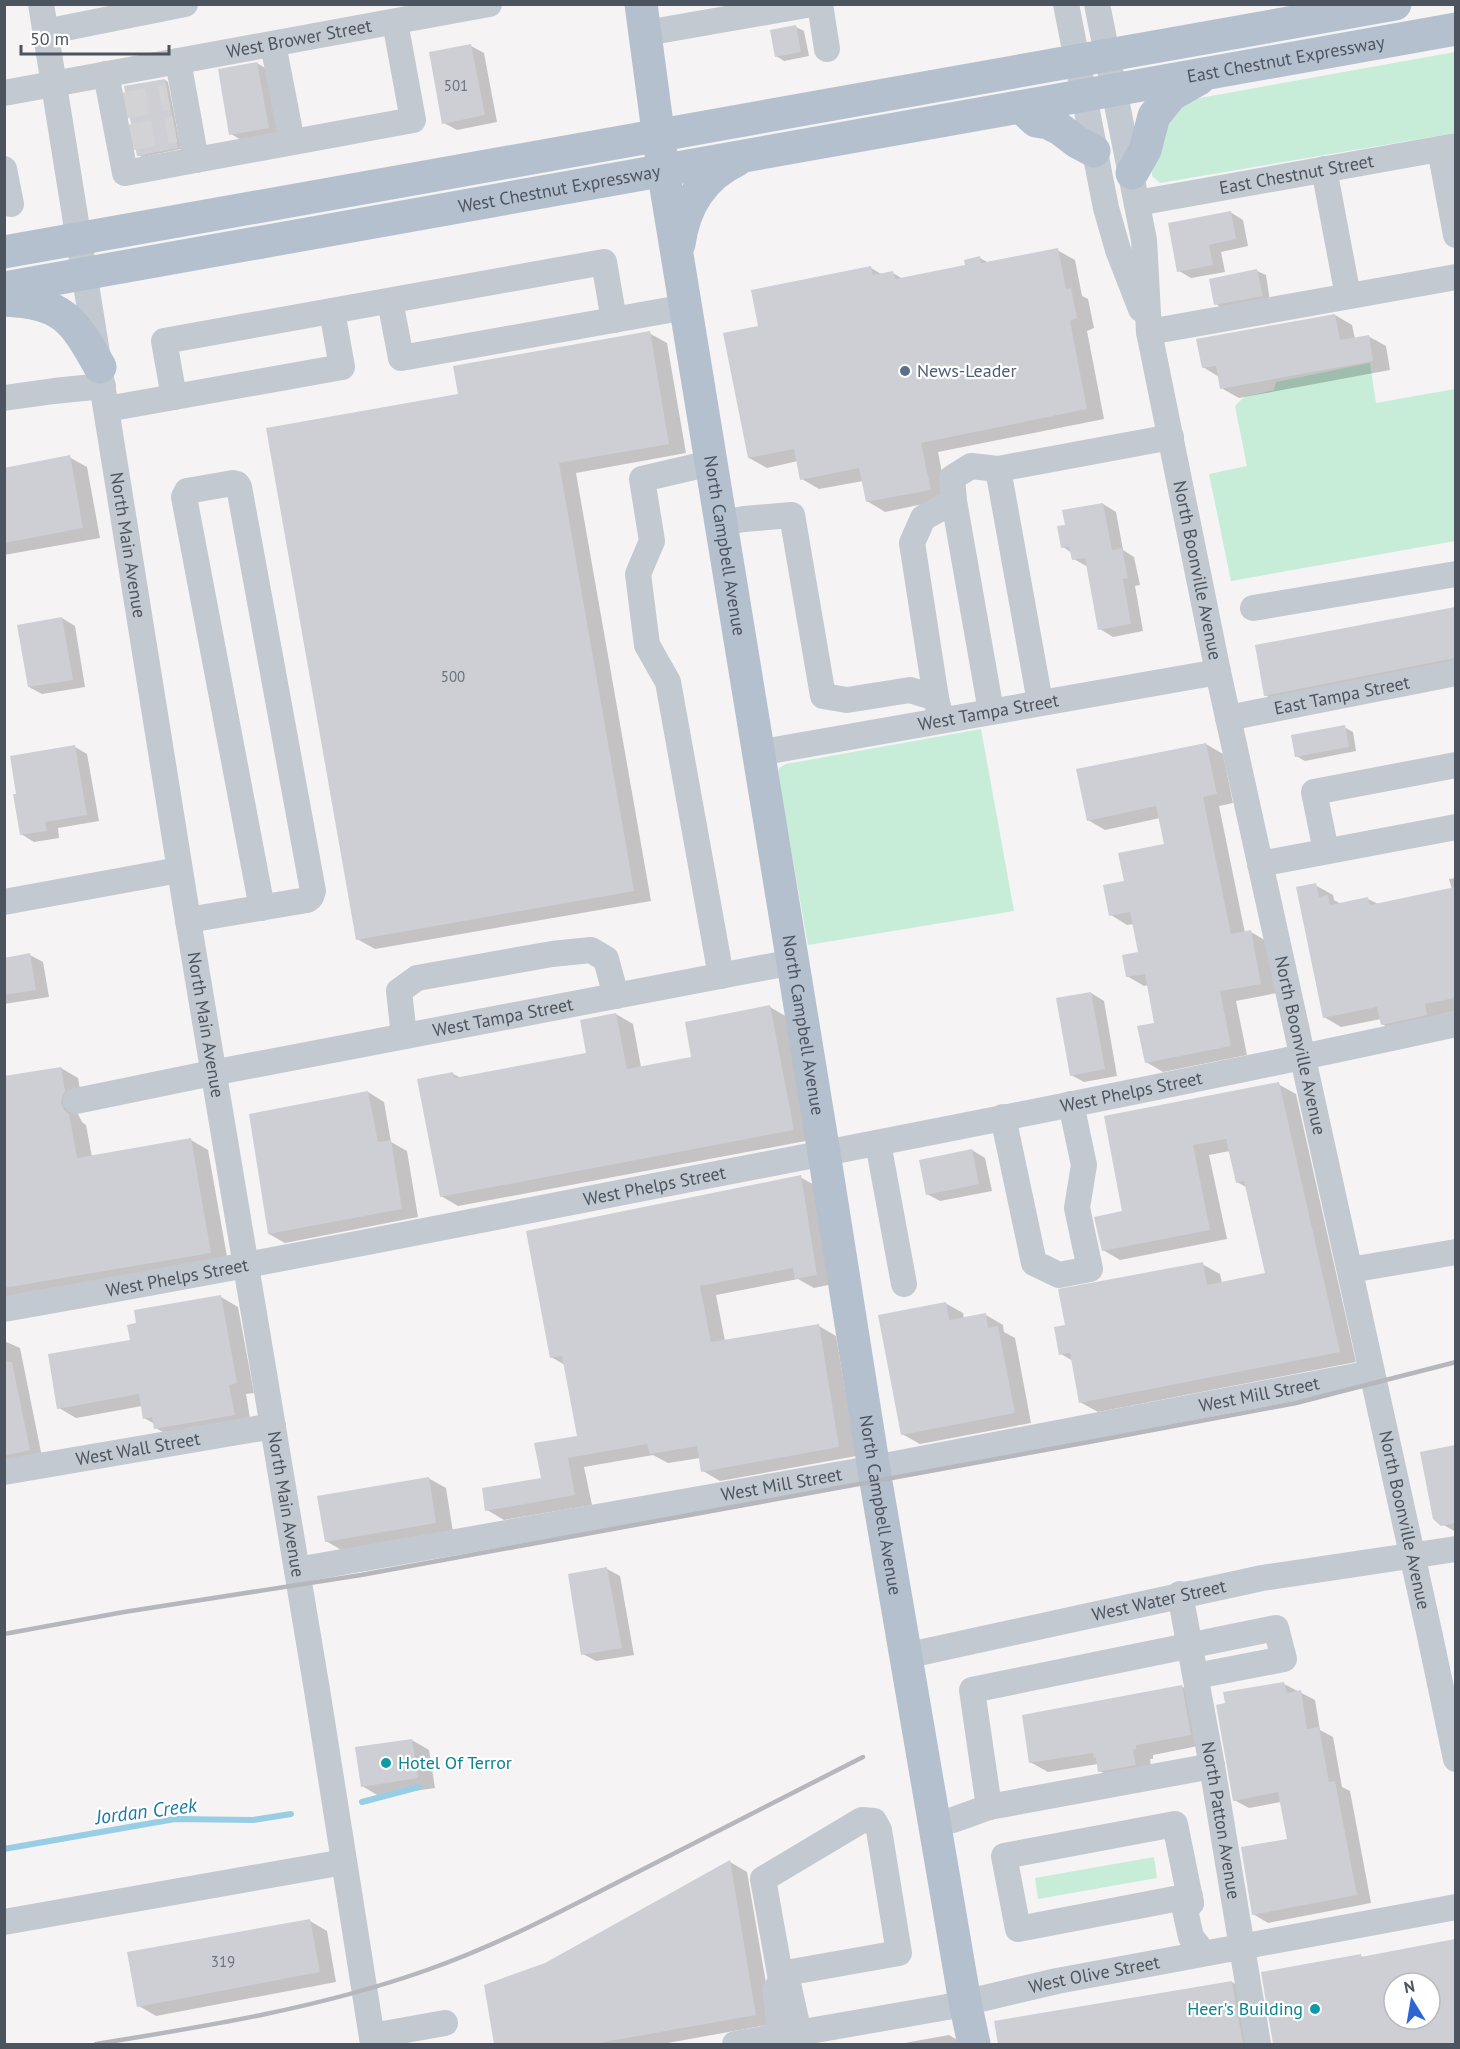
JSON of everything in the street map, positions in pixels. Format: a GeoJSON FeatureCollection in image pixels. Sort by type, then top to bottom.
{"type":"FeatureCollection","features":[{"type":"Feature","properties":{"kind":"main road","name":"East Chestnut Expressway"},"geometry":{"type":"LineString","coordinates":[[1093,59],[1395,4]]}},
{"type":"Feature","properties":{"kind":"main road","name":"North Campbell Avenue"},"geometry":{"type":"LineString","coordinates":[[643,19],[663,169],[825,1154],[873,1468],[974,2044]]}},
{"type":"Feature","properties":{"kind":"main road","name":"East Chestnut Expressway"},"geometry":{"type":"LineString","coordinates":[[1099,93],[1455,29]]}},
{"type":"Feature","properties":{"kind":"main road","name":"West Chestnut Expressway"},"geometry":{"type":"LineString","coordinates":[[4,252],[1093,59]]}},
{"type":"Feature","properties":{"kind":"main road"},"geometry":{"type":"LineString","coordinates":[[1134,188],[1154,116],[1171,95],[1208,73]]}},
{"type":"Feature","properties":{"kind":"main road","name":"West Chestnut Expressway"},"geometry":{"type":"LineString","coordinates":[[4,288],[1099,93]]}},
{"type":"Feature","properties":{"kind":"main road"},"geometry":{"type":"LineString","coordinates":[[1022,107],[1036,121],[1048,123],[1060,129],[1094,151]]}},
{"type":"Feature","properties":{"kind":"main road"},"geometry":{"type":"LineString","coordinates":[[678,258],[685,215],[700,188],[721,169],[748,155]]}},
{"type":"Feature","properties":{"kind":"main road"},"geometry":{"type":"LineString","coordinates":[[4,300],[37,303],[61,313],[81,335],[103,387]]}},
{"type":"Feature","properties":{"kind":"street","name":"North Main Avenue"},"geometry":{"type":"LineString","coordinates":[[41,4],[212,1073],[273,1426],[344,1862],[368,2042]]}},
{"type":"Feature","properties":{"kind":"street"},"geometry":{"type":"LineString","coordinates":[[45,32],[185,4]]}},
{"type":"Feature","properties":{"kind":"street","name":"West Brower Street"},"geometry":{"type":"LineString","coordinates":[[4,93],[273,44],[383,17],[489,4]]}},
{"type":"Feature","properties":{"kind":"street"},"geometry":{"type":"LineString","coordinates":[[643,19],[812,4]]}},
{"type":"Feature","properties":{"kind":"street"},"geometry":{"type":"LineString","coordinates":[[820,4],[827,49]]}},
{"type":"Feature","properties":{"kind":"street","name":"North Boonville Avenue"},"geometry":{"type":"LineString","coordinates":[[1066,4],[1093,59]]}},
{"type":"Feature","properties":{"kind":"street","name":"North Boonville Avenue"},"geometry":{"type":"LineString","coordinates":[[1097,4],[1093,59],[1099,93],[1134,188],[1144,240],[1149,332]]}},
{"type":"Feature","properties":{"kind":"street"},"geometry":{"type":"LineString","coordinates":[[106,74],[117,107],[123,139],[125,173],[413,120],[383,17]]}},
{"type":"Feature","properties":{"kind":"street"},"geometry":{"type":"LineString","coordinates":[[273,44],[292,142]]}},
{"type":"Feature","properties":{"kind":"street"},"geometry":{"type":"LineString","coordinates":[[178,61],[176,96],[182,127],[196,159]]}},
{"type":"Feature","properties":{"kind":"street","name":"North Boonville Avenue"},"geometry":{"type":"LineString","coordinates":[[1099,93],[1094,151],[1118,250],[1149,332],[1218,672],[1413,1557],[1455,1759]]}},
{"type":"Feature","properties":{"kind":"street"},"geometry":{"type":"LineString","coordinates":[[1448,148],[1455,235]]}},
{"type":"Feature","properties":{"kind":"street","name":"East Chestnut Street"},"geometry":{"type":"LineString","coordinates":[[1134,188],[1324,170],[1448,148]]}},
{"type":"Feature","properties":{"kind":"street"},"geometry":{"type":"LineString","coordinates":[[4,169],[11,204]]}},
{"type":"Feature","properties":{"kind":"street"},"geometry":{"type":"LineString","coordinates":[[1324,170],[1348,296]]}},
{"type":"Feature","properties":{"kind":"street"},"geometry":{"type":"LineString","coordinates":[[174,397],[165,341],[604,262],[614,320]]}},
{"type":"Feature","properties":{"kind":"street"},"geometry":{"type":"LineString","coordinates":[[1149,332],[1455,277]]}},
{"type":"Feature","properties":{"kind":"street"},"geometry":{"type":"LineString","coordinates":[[390,301],[401,358],[686,307]]}},
{"type":"Feature","properties":{"kind":"street"},"geometry":{"type":"LineString","coordinates":[[4,399],[54,391],[103,387],[174,397],[342,367],[332,311]]}},
{"type":"Feature","properties":{"kind":"street"},"geometry":{"type":"LineString","coordinates":[[991,711],[954,501],[952,478],[971,466],[998,470],[1171,436]]}},
{"type":"Feature","properties":{"kind":"street"},"geometry":{"type":"LineString","coordinates":[[711,463],[642,479],[652,542],[638,574],[647,645],[668,682],[721,976]]}},
{"type":"Feature","properties":{"kind":"street"},"geometry":{"type":"LineString","coordinates":[[998,470],[1040,702]]}},
{"type":"Feature","properties":{"kind":"street"},"geometry":{"type":"LineString","coordinates":[[188,920],[262,908],[307,900],[313,891],[239,487],[233,483],[188,491],[184,497],[262,908]]}},
{"type":"Feature","properties":{"kind":"street"},"geometry":{"type":"LineString","coordinates":[[939,709],[912,543],[923,518],[954,501]]}},
{"type":"Feature","properties":{"kind":"street"},"geometry":{"type":"LineString","coordinates":[[721,523],[792,515],[823,696],[847,700],[910,690],[939,709]]}},
{"type":"Feature","properties":{"kind":"street"},"geometry":{"type":"LineString","coordinates":[[1253,608],[1455,574]]}},
{"type":"Feature","properties":{"kind":"street","name":"West Tampa Street"},"geometry":{"type":"LineString","coordinates":[[759,753],[939,709],[991,711],[1218,672]]}},
{"type":"Feature","properties":{"kind":"street","name":"East Tampa Street"},"geometry":{"type":"LineString","coordinates":[[1228,718],[1455,673]]}},
{"type":"Feature","properties":{"kind":"street"},"geometry":{"type":"LineString","coordinates":[[1326,851],[1314,792],[1455,765]]}},
{"type":"Feature","properties":{"kind":"street"},"geometry":{"type":"LineString","coordinates":[[1260,864],[1455,827]]}},
{"type":"Feature","properties":{"kind":"street"},"geometry":{"type":"LineString","coordinates":[[4,902],[180,870]]}},
{"type":"Feature","properties":{"kind":"street"},"geometry":{"type":"LineString","coordinates":[[404,1036],[399,991],[417,978],[552,954],[591,950],[606,959],[616,996]]}},
{"type":"Feature","properties":{"kind":"street","name":"West Tampa Street"},"geometry":{"type":"LineString","coordinates":[[76,1101],[793,962]]}},
{"type":"Feature","properties":{"kind":"street","name":"West Phelps Street"},"geometry":{"type":"LineString","coordinates":[[4,1309],[189,1277],[825,1154],[1455,1024]]}},
{"type":"Feature","properties":{"kind":"street"},"geometry":{"type":"LineString","coordinates":[[1003,1118],[1034,1263],[1059,1275],[1090,1269],[1077,1208],[1084,1165],[1071,1104]]}},
{"type":"Feature","properties":{"kind":"street"},"geometry":{"type":"LineString","coordinates":[[878,1143],[904,1284]]}},
{"type":"Feature","properties":{"kind":"street"},"geometry":{"type":"LineString","coordinates":[[1350,1270],[1455,1252]]}},
{"type":"Feature","properties":{"kind":"street","name":"West Mill Street"},"geometry":{"type":"LineString","coordinates":[[297,1570],[873,1468],[1372,1373]]}},
{"type":"Feature","properties":{"kind":"street","name":"West Wall Street"},"geometry":{"type":"LineString","coordinates":[[4,1472],[273,1426]]}},
{"type":"Feature","properties":{"kind":"street","name":"West Water Street"},"geometry":{"type":"LineString","coordinates":[[905,1656],[1180,1594],[1262,1578],[1455,1549]]}},
{"type":"Feature","properties":{"kind":"street","name":"North Patton Avenue"},"geometry":{"type":"LineString","coordinates":[[1180,1594],[1212,1766],[1258,2044]]}},
{"type":"Feature","properties":{"kind":"street"},"geometry":{"type":"LineString","coordinates":[[989,1807],[972,1690],[1276,1628],[1284,1659],[1196,1676]]}},
{"type":"Feature","properties":{"kind":"street"},"geometry":{"type":"LineString","coordinates":[[934,1823],[953,1820],[989,1807],[1212,1766]]}},
{"type":"Feature","properties":{"kind":"street"},"geometry":{"type":"LineString","coordinates":[[780,1979],[898,1953],[879,1830],[874,1821],[862,1820],[763,1879],[780,1979],[789,1988],[790,2035]]}},
{"type":"Feature","properties":{"kind":"street"},"geometry":{"type":"LineString","coordinates":[[1190,1900],[1175,1824],[1004,1856],[1018,1929],[1190,1900],[1201,1906],[1206,1933],[1199,1951]]}},
{"type":"Feature","properties":{"kind":"street"},"geometry":{"type":"LineString","coordinates":[[4,1922],[344,1862]]}},
{"type":"Feature","properties":{"kind":"street","name":"West Olive Street"},"geometry":{"type":"LineString","coordinates":[[735,2044],[965,2002],[1199,1951],[1242,1946],[1455,1907]]}},
{"type":"Feature","properties":{"kind":"street"},"geometry":{"type":"LineString","coordinates":[[368,2042],[445,2023]]}},
{"type":"Feature","properties":{"kind":"green space"},"geometry":{"type":"Polygon","coordinates":[[[1455,52],[1455,133],[1160,183],[1152,176],[1158,127],[1184,102],[1455,52]]]}},
{"type":"Feature","properties":{"kind":"green space"},"geometry":{"type":"Polygon","coordinates":[[[1370,363],[1376,403],[1455,389],[1455,541],[1231,581],[1209,474],[1247,466],[1235,406],[1244,397],[1274,390],[1276,382],[1370,363]]]}},
{"type":"Feature","properties":{"kind":"green space"},"geometry":{"type":"Polygon","coordinates":[[[981,729],[1014,911],[808,945],[778,776],[779,768],[786,764],[981,729]]]}},
{"type":"Feature","properties":{"kind":"green space"},"geometry":{"type":"Polygon","coordinates":[[[1154,1857],[1157,1878],[1038,1899],[1035,1878],[1154,1857]]]}},
{"type":"Feature","properties":{"kind":"building"},"geometry":{"type":"Polygon","coordinates":[[[796,25],[801,52],[775,57],[770,30],[796,25]]]}},
{"type":"Feature","properties":{"kind":"building"},"geometry":{"type":"Polygon","coordinates":[[[471,44],[485,115],[442,124],[429,52],[471,44]]]}},
{"type":"Feature","properties":{"kind":"building"},"geometry":{"type":"Polygon","coordinates":[[[257,62],[269,128],[229,135],[218,69],[257,62]]]}},
{"type":"Feature","properties":{"kind":"building"},"geometry":{"type":"Polygon","coordinates":[[[165,79],[178,148],[137,156],[124,86],[165,79]]]}},
{"type":"Feature","properties":{"kind":"building"},"geometry":{"type":"Polygon","coordinates":[[[1231,211],[1236,239],[1209,245],[1213,265],[1177,272],[1168,223],[1231,211]]]}},
{"type":"Feature","properties":{"kind":"building","name":"News-Leader"},"geometry":{"type":"Polygon","coordinates":[[[1058,248],[1066,289],[1071,288],[1077,318],[1070,321],[1087,409],[921,443],[931,490],[866,502],[859,468],[800,480],[794,449],[748,458],[723,333],[758,326],[751,290],[871,266],[873,275],[893,271],[895,279],[965,265],[964,260],[980,256],[981,263],[1058,248]]]}},
{"type":"Feature","properties":{"kind":"building"},"geometry":{"type":"Polygon","coordinates":[[[1257,269],[1263,296],[1214,305],[1209,279],[1257,269]]]}},
{"type":"Feature","properties":{"kind":"building"},"geometry":{"type":"Polygon","coordinates":[[[1335,314],[1340,340],[1369,335],[1373,361],[1220,389],[1216,366],[1202,368],[1196,339],[1335,314]]]}},
{"type":"Feature","properties":{"kind":"building"},"geometry":{"type":"Polygon","coordinates":[[[650,331],[669,444],[559,463],[634,891],[356,940],[266,428],[458,394],[453,366],[650,331]]]}},
{"type":"Feature","properties":{"kind":"building"},"geometry":{"type":"Polygon","coordinates":[[[70,455],[83,528],[4,543],[4,468],[70,455]]]}},
{"type":"Feature","properties":{"kind":"building"},"geometry":{"type":"Polygon","coordinates":[[[1103,503],[1112,550],[1122,548],[1128,578],[1123,579],[1131,624],[1098,630],[1085,558],[1072,560],[1069,547],[1061,548],[1057,526],[1065,525],[1062,510],[1103,503]]]}},
{"type":"Feature","properties":{"kind":"building"},"geometry":{"type":"Polygon","coordinates":[[[1455,607],[1455,658],[1264,696],[1255,645],[1455,607]]]}},
{"type":"Feature","properties":{"kind":"building"},"geometry":{"type":"Polygon","coordinates":[[[62,617],[73,680],[28,687],[17,625],[62,617]]]}},
{"type":"Feature","properties":{"kind":"building"},"geometry":{"type":"Polygon","coordinates":[[[1345,725],[1349,747],[1295,757],[1291,735],[1345,725]]]}},
{"type":"Feature","properties":{"kind":"building"},"geometry":{"type":"Polygon","coordinates":[[[1206,743],[1217,794],[1203,797],[1231,934],[1251,930],[1261,984],[1220,991],[1231,1046],[1145,1063],[1137,1026],[1154,1023],[1145,974],[1126,977],[1122,955],[1138,952],[1130,912],[1109,916],[1103,885],[1124,881],[1118,853],[1164,844],[1156,806],[1087,821],[1076,769],[1206,743]]]}},
{"type":"Feature","properties":{"kind":"building"},"geometry":{"type":"Polygon","coordinates":[[[75,745],[87,815],[45,822],[47,831],[20,835],[10,756],[75,745]]]}},
{"type":"Feature","properties":{"kind":"building"},"geometry":{"type":"Polygon","coordinates":[[[1316,883],[1319,897],[1328,895],[1330,905],[1368,897],[1370,905],[1455,887],[1455,998],[1425,1004],[1427,1015],[1381,1025],[1377,1007],[1323,1018],[1296,887],[1316,883]]]}},
{"type":"Feature","properties":{"kind":"building"},"geometry":{"type":"Polygon","coordinates":[[[30,953],[36,990],[4,995],[4,958],[30,953]]]}},
{"type":"Feature","properties":{"kind":"building"},"geometry":{"type":"Polygon","coordinates":[[[1091,992],[1105,1069],[1070,1076],[1056,998],[1091,992]]]}},
{"type":"Feature","properties":{"kind":"building"},"geometry":{"type":"Polygon","coordinates":[[[770,1005],[794,1130],[440,1197],[417,1079],[453,1072],[454,1078],[586,1053],[580,1020],[616,1013],[627,1069],[691,1057],[685,1022],[770,1005]]]}},
{"type":"Feature","properties":{"kind":"building"},"geometry":{"type":"Polygon","coordinates":[[[61,1067],[65,1091],[61,1103],[69,1114],[77,1158],[191,1138],[211,1253],[4,1288],[4,1076],[61,1067]]]}},
{"type":"Feature","properties":{"kind":"building"},"geometry":{"type":"Polygon","coordinates":[[[1279,1082],[1340,1352],[1079,1403],[1070,1353],[1059,1355],[1054,1327],[1065,1325],[1058,1289],[1203,1262],[1207,1285],[1265,1273],[1244,1181],[1236,1183],[1226,1139],[1193,1145],[1210,1230],[1102,1251],[1094,1217],[1122,1211],[1104,1116],[1279,1082]]]}},
{"type":"Feature","properties":{"kind":"building"},"geometry":{"type":"Polygon","coordinates":[[[368,1091],[378,1142],[391,1140],[402,1209],[268,1234],[249,1114],[368,1091]]]}},
{"type":"Feature","properties":{"kind":"building"},"geometry":{"type":"Polygon","coordinates":[[[972,1149],[979,1184],[926,1195],[919,1160],[972,1149]]]}},
{"type":"Feature","properties":{"kind":"building"},"geometry":{"type":"Polygon","coordinates":[[[801,1175],[817,1275],[795,1279],[793,1268],[700,1286],[711,1342],[819,1324],[839,1447],[701,1472],[697,1446],[650,1454],[647,1444],[568,1458],[575,1495],[485,1511],[482,1488],[541,1478],[534,1443],[577,1436],[562,1356],[550,1358],[526,1231],[801,1175]]]}},
{"type":"Feature","properties":{"kind":"building"},"geometry":{"type":"Polygon","coordinates":[[[221,1295],[237,1383],[229,1385],[235,1415],[154,1429],[152,1417],[143,1419],[139,1394],[57,1409],[48,1354],[130,1340],[127,1325],[136,1323],[134,1310],[221,1295]]]}},
{"type":"Feature","properties":{"kind":"building"},"geometry":{"type":"Polygon","coordinates":[[[946,1302],[949,1320],[986,1313],[988,1328],[998,1326],[1015,1413],[901,1435],[878,1315],[946,1302]]]}},
{"type":"Feature","properties":{"kind":"building"},"geometry":{"type":"Polygon","coordinates":[[[4,1362],[12,1362],[30,1450],[4,1456],[4,1362]]]}},
{"type":"Feature","properties":{"kind":"building"},"geometry":{"type":"Polygon","coordinates":[[[1455,1445],[1455,1523],[1441,1526],[1433,1519],[1420,1452],[1455,1445]]]}},
{"type":"Feature","properties":{"kind":"building"},"geometry":{"type":"Polygon","coordinates":[[[429,1477],[436,1523],[325,1542],[317,1496],[429,1477]]]}},
{"type":"Feature","properties":{"kind":"building"},"geometry":{"type":"Polygon","coordinates":[[[607,1567],[622,1648],[581,1655],[568,1574],[607,1567]]]}},
{"type":"Feature","properties":{"kind":"building"},"geometry":{"type":"Polygon","coordinates":[[[1284,1682],[1287,1693],[1301,1690],[1307,1729],[1319,1727],[1329,1782],[1335,1781],[1357,1895],[1252,1915],[1241,1847],[1287,1839],[1278,1792],[1233,1801],[1216,1705],[1225,1703],[1223,1692],[1284,1682]]]}},
{"type":"Feature","properties":{"kind":"building"},"geometry":{"type":"Polygon","coordinates":[[[1182,1685],[1191,1735],[1136,1745],[1136,1749],[1133,1750],[1136,1765],[1098,1772],[1093,1753],[1029,1763],[1022,1715],[1182,1685]]]}},
{"type":"Feature","properties":{"kind":"building","name":"Hotel Of Terror"},"geometry":{"type":"Polygon","coordinates":[[[412,1739],[418,1778],[361,1787],[355,1747],[412,1739]]]}},
{"type":"Feature","properties":{"kind":"building"},"geometry":{"type":"Polygon","coordinates":[[[730,1860],[756,2015],[593,2044],[494,2044],[484,1985],[545,1963],[730,1860]]]}},
{"type":"Feature","properties":{"kind":"building"},"geometry":{"type":"Polygon","coordinates":[[[310,1919],[320,1972],[137,2007],[127,1952],[310,1919]]]}},
{"type":"Feature","properties":{"kind":"building","name":"Heer's Building"},"geometry":{"type":"Polygon","coordinates":[[[1455,1939],[1455,2044],[1273,2044],[1261,1972],[1361,1954],[1361,1957],[1455,1939]]]}},
{"type":"Feature","properties":{"kind":"building"},"geometry":{"type":"Polygon","coordinates":[[[1232,1981],[1243,2044],[998,2044],[994,2021],[1232,1981]]]}},
{"type":"Feature","properties":{"kind":"waterway","name":"Jordan Creek"},"geometry":{"type":"LineString","coordinates":[[362,1802],[419,1787]]}},
{"type":"Feature","properties":{"kind":"waterway","name":"Jordan Creek"},"geometry":{"type":"LineString","coordinates":[[4,1849],[175,1819],[253,1820],[291,1814]]}},
{"type":"Feature","properties":{"kind":"tunnel"},"geometry":{"type":"LineString","coordinates":[[122,106],[168,97]]}},
{"type":"Feature","properties":{"kind":"tunnel"},"geometry":{"type":"LineString","coordinates":[[128,138],[175,129]]}},
{"type":"Feature","properties":{"kind":"railway"},"geometry":{"type":"LineString","coordinates":[[4,1634],[124,1612],[361,1575],[1089,1442],[1296,1403],[1456,1362]]}},
{"type":"Feature","properties":{"kind":"railway"},"geometry":{"type":"LineString","coordinates":[[96,2044],[263,2015],[346,1995],[453,1961],[552,1916],[863,1757]]}},
{"type":"Feature","properties":{"kind":"place","name":"News-Leader"},"geometry":{"type":"Point","coordinates":[905,371]}},
{"type":"Feature","properties":{"kind":"place","name":"Hotel Of Terror"},"geometry":{"type":"Point","coordinates":[386,1763]}},
{"type":"Feature","properties":{"kind":"place","name":"Heer's Building"},"geometry":{"type":"Point","coordinates":[1315,2009]}}]}
